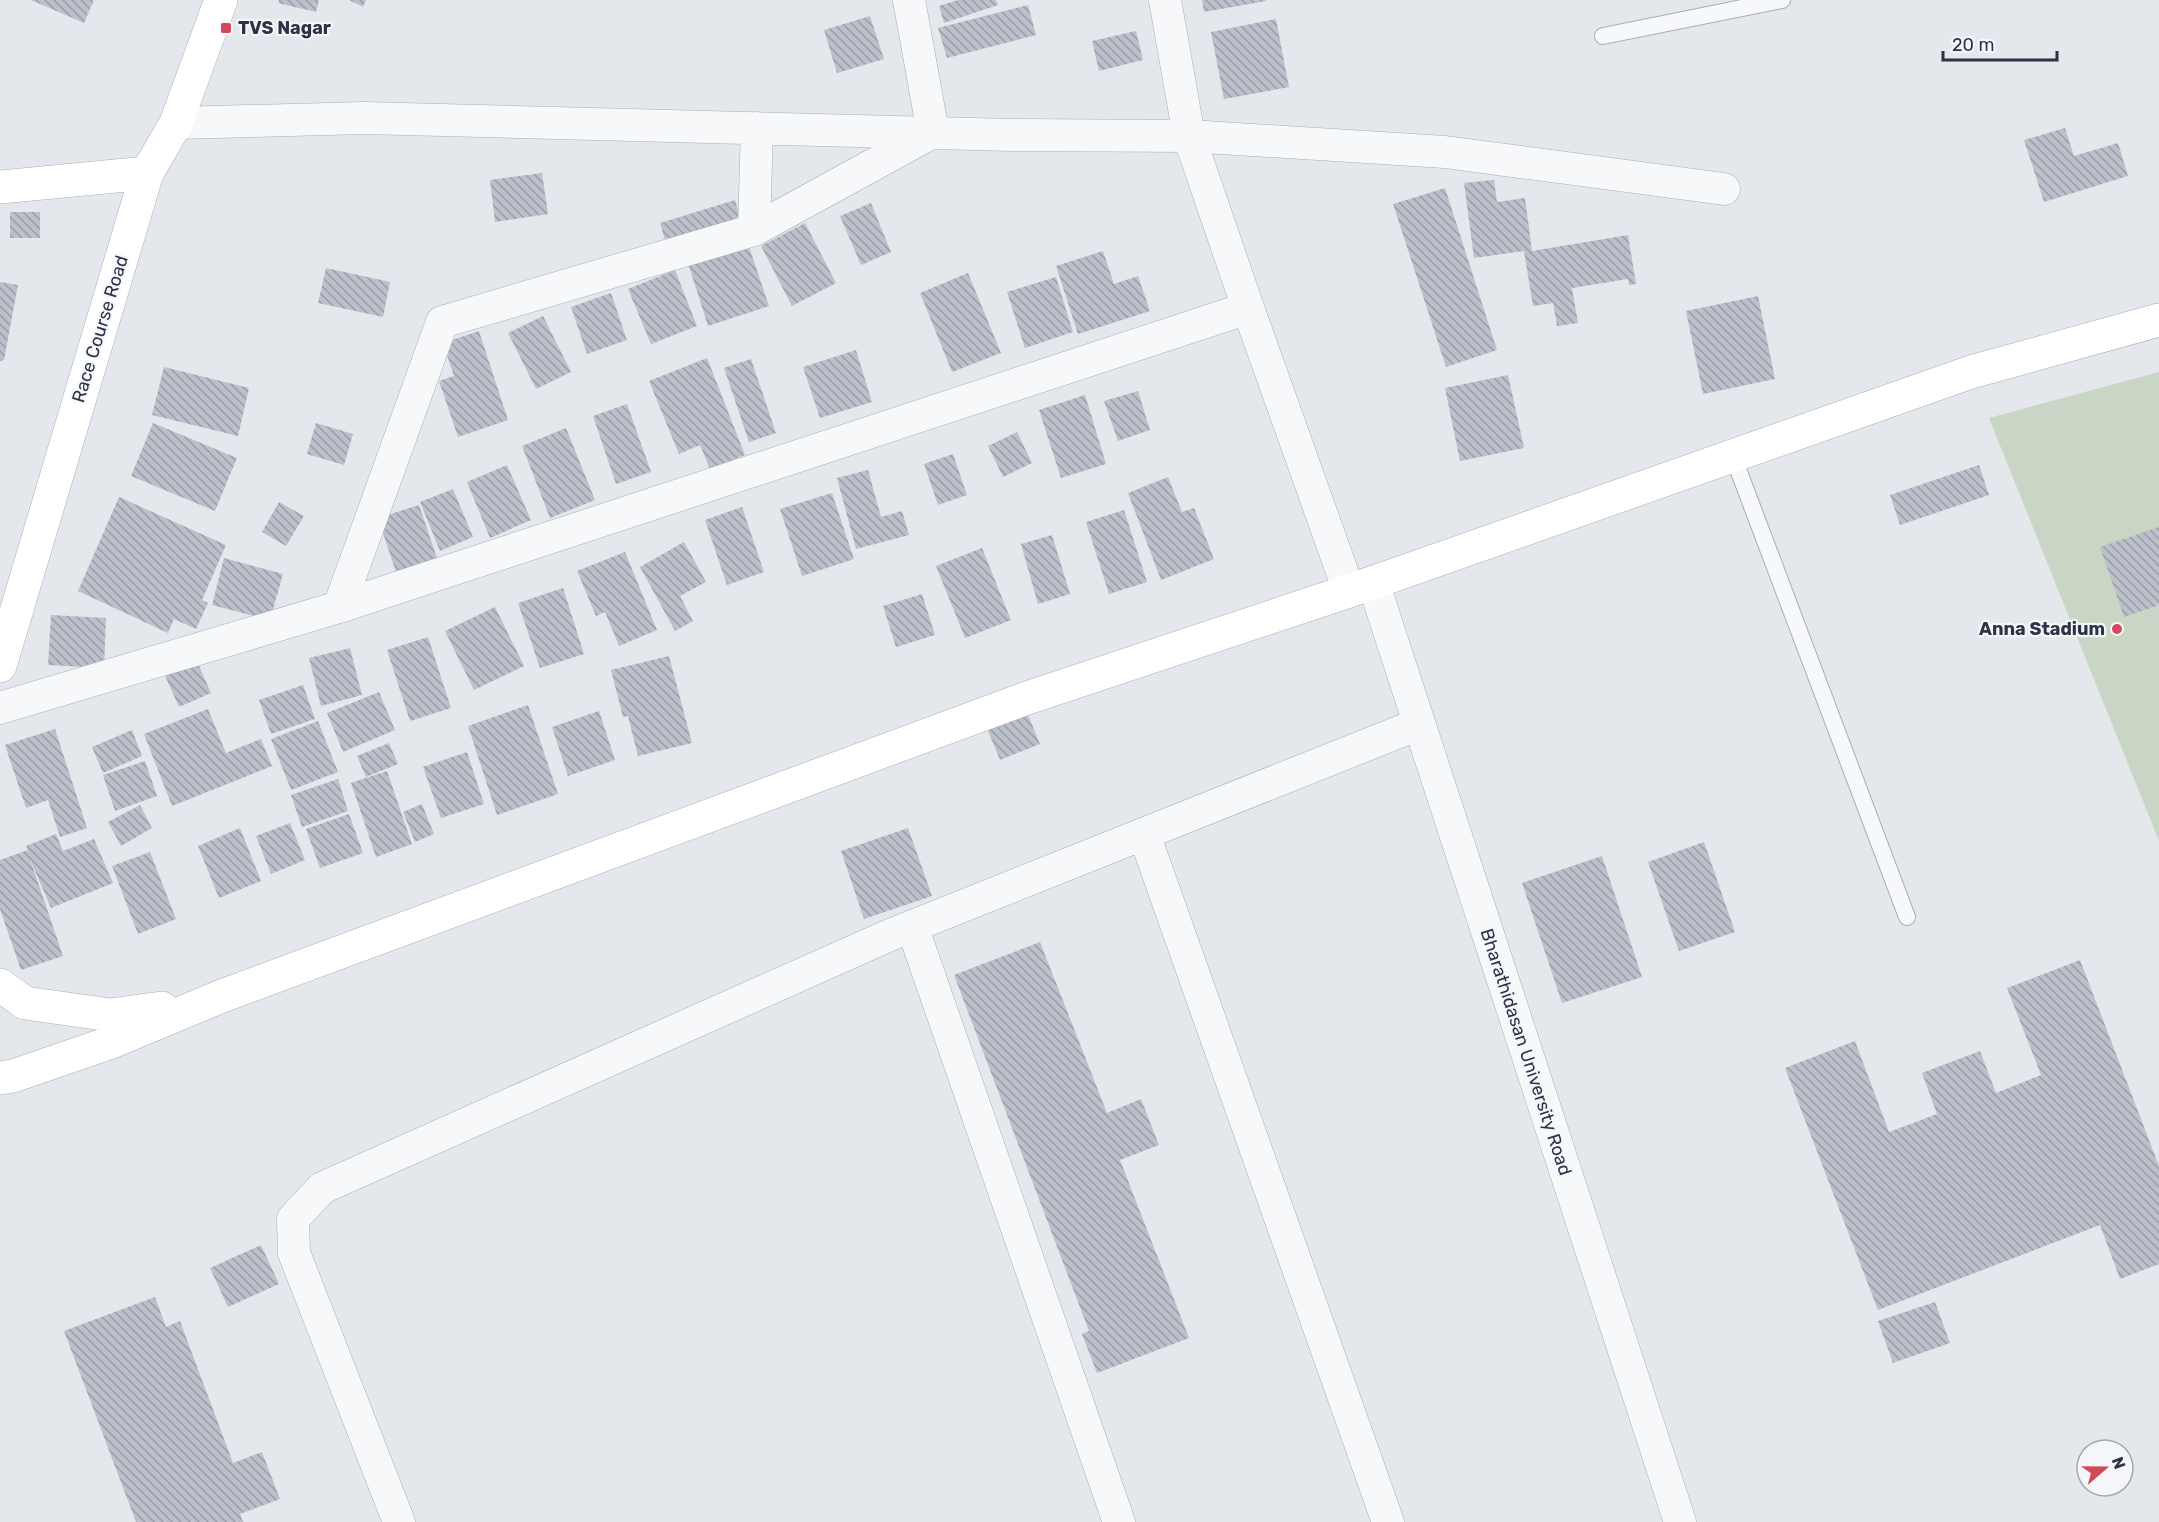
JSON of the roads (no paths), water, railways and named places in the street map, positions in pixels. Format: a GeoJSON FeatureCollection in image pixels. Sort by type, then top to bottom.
{"type":"FeatureCollection","features":[{"type":"Feature","properties":{"kind":"main road","name":"Race Course Road"},"geometry":{"type":"LineString","coordinates":[[0,666],[147,173],[176,123],[221,0]]}},
{"type":"Feature","properties":{"kind":"main road"},"geometry":{"type":"LineString","coordinates":[[0,188],[147,173]]}},
{"type":"Feature","properties":{"kind":"main road"},"geometry":{"type":"LineString","coordinates":[[0,1078],[13,1076],[110,1043],[208,1001],[1027,698],[1361,586],[1971,372],[2159,320]]}},
{"type":"Feature","properties":{"kind":"main road"},"geometry":{"type":"LineString","coordinates":[[0,985],[24,1003],[110,1015],[208,1001]]}},
{"type":"Feature","properties":{"kind":"street"},"geometry":{"type":"LineString","coordinates":[[909,0],[933,132]]}},
{"type":"Feature","properties":{"kind":"street","name":"Bharathidasan University Road"},"geometry":{"type":"LineString","coordinates":[[1165,0],[1189,136],[1248,308],[1419,724],[1680,1522]]}},
{"type":"Feature","properties":{"kind":"street"},"geometry":{"type":"LineString","coordinates":[[176,123],[364,118],[1011,135],[1189,136],[1445,152],[1724,189]]}},
{"type":"Feature","properties":{"kind":"street"},"geometry":{"type":"LineString","coordinates":[[754,230],[757,128]]}},
{"type":"Feature","properties":{"kind":"street"},"geometry":{"type":"LineString","coordinates":[[339,607],[442,322],[754,230],[933,132]]}},
{"type":"Feature","properties":{"kind":"street"},"geometry":{"type":"LineString","coordinates":[[0,708],[339,607],[1248,308]]}},
{"type":"Feature","properties":{"kind":"street"},"geometry":{"type":"LineString","coordinates":[[399,1522],[294,1253],[293,1219],[322,1188],[912,926],[1419,724]]}},
{"type":"Feature","properties":{"kind":"street"},"geometry":{"type":"LineString","coordinates":[[1144,834],[1388,1522]]}},
{"type":"Feature","properties":{"kind":"street"},"geometry":{"type":"LineString","coordinates":[[912,926],[1119,1522]]}},
{"type":"Feature","properties":{"kind":"lane"},"geometry":{"type":"LineString","coordinates":[[1603,36],[1782,0]]}},
{"type":"Feature","properties":{"kind":"lane"},"geometry":{"type":"LineString","coordinates":[[1733,456],[1907,917]]}},
{"type":"Feature","properties":{"kind":"place","name":"TVS Nagar"},"geometry":{"type":"Point","coordinates":[226,28]}},
{"type":"Feature","properties":{"kind":"place","name":"Anna Stadium"},"geometry":{"type":"Point","coordinates":[2117,629]}}]}
